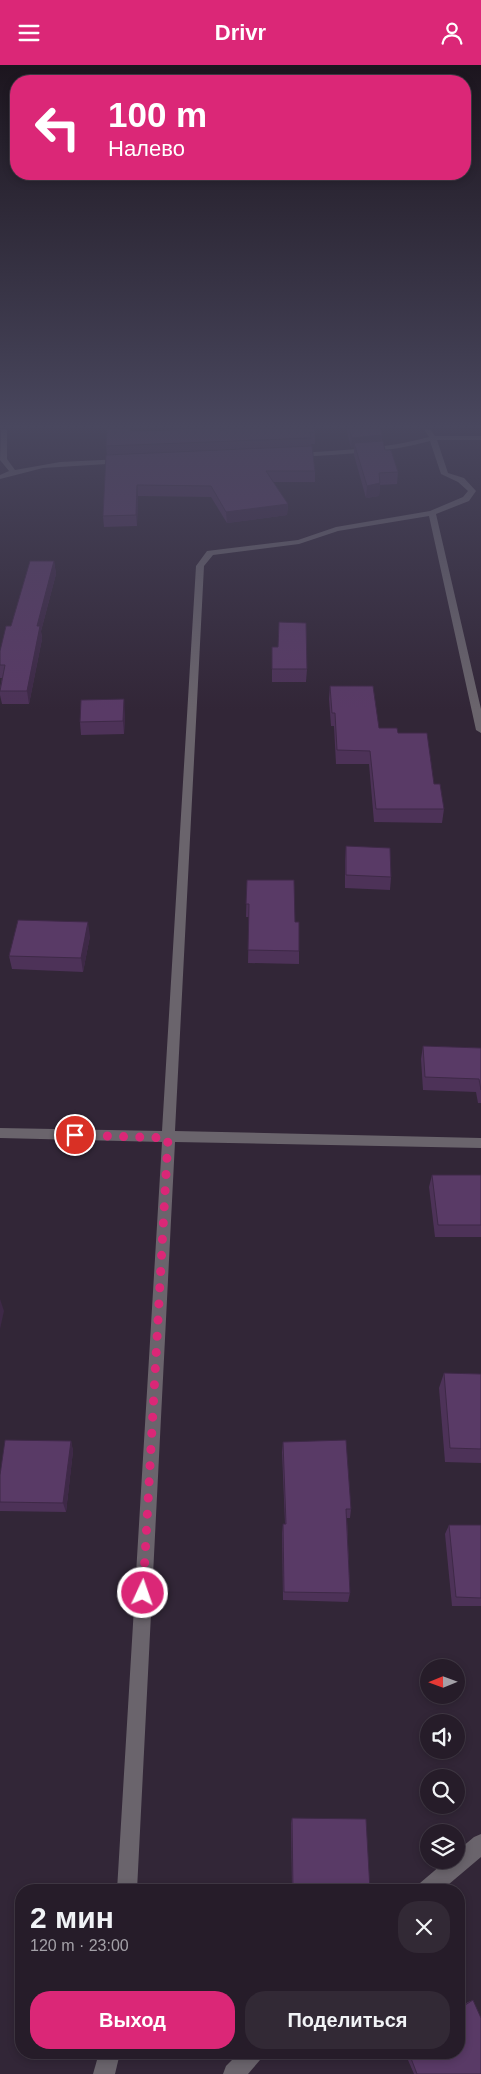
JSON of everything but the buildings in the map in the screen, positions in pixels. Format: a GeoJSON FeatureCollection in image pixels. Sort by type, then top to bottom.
{"type":"FeatureCollection","features":[{"type":"Feature","properties":{"kind":"street"},"geometry":{"type":"LineString","coordinates":[[127,1884],[200,566],[210,553],[299,542],[336,529],[373,523]]}},
{"type":"Feature","properties":{"kind":"street"},"geometry":{"type":"LineString","coordinates":[[434,523],[481,730]]}},
{"type":"Feature","properties":{"kind":"street"},"geometry":{"type":"LineString","coordinates":[[0,1133],[168,1138],[481,1143]]}},
{"type":"Feature","properties":{"kind":"street"},"geometry":{"type":"LineString","coordinates":[[434,1884],[481,1844]]}},
{"type":"Feature","properties":{"kind":"street"},"geometry":{"type":"LineString","coordinates":[[104,2074],[108,2059]]}},
{"type":"Feature","properties":{"kind":"street"},"geometry":{"type":"LineString","coordinates":[[234,2074],[248,2059]]}},
{"type":"Feature","properties":{"kind":"route"},"geometry":{"type":"LineString","coordinates":[[75,1135],[168,1138],[143,1593]]}}]}
